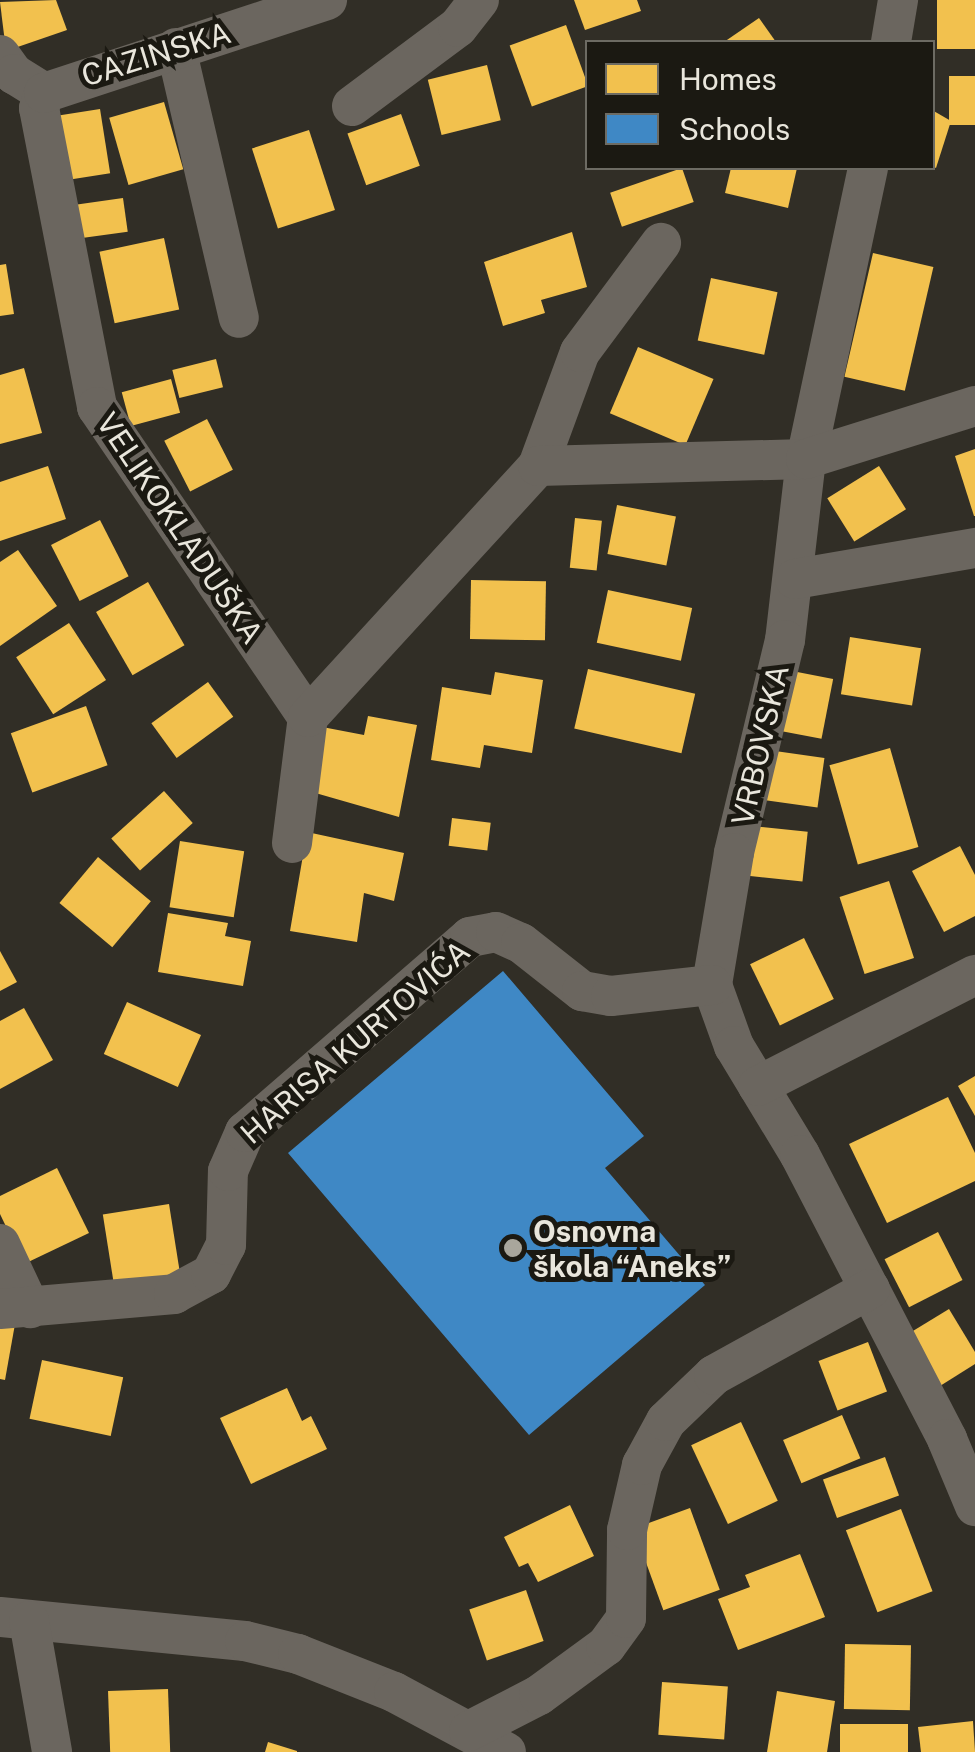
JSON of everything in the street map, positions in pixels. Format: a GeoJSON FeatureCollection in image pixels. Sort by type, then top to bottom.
{"type":"FeatureCollection","features":[{"type":"Feature","properties":{"kind":"street","name":"CAZINSKA"},"geometry":{"type":"LineString","coordinates":[[0,55],[14,74],[44,92],[327,0]]}},
{"type":"Feature","properties":{"kind":"street"},"geometry":{"type":"LineString","coordinates":[[352,106],[458,27],[479,0]]}},
{"type":"Feature","properties":{"kind":"street"},"geometry":{"type":"LineString","coordinates":[[892,40],[898,0]]}},
{"type":"Feature","properties":{"kind":"street"},"geometry":{"type":"LineString","coordinates":[[176,48],[239,318]]}},
{"type":"Feature","properties":{"kind":"street","name":"VELIKOKLADUŠKA"},"geometry":{"type":"LineString","coordinates":[[44,92],[39,108],[97,406],[308,717]]}},
{"type":"Feature","properties":{"kind":"street","name":"VRBOVSKA"},"geometry":{"type":"LineString","coordinates":[[712,985],[795,579],[806,460],[868,170]]}},
{"type":"Feature","properties":{"kind":"street"},"geometry":{"type":"LineString","coordinates":[[292,843],[308,717],[538,466],[580,352],[661,244]]}},
{"type":"Feature","properties":{"kind":"street"},"geometry":{"type":"LineString","coordinates":[[538,466],[806,460],[975,406]]}},
{"type":"Feature","properties":{"kind":"street"},"geometry":{"type":"LineString","coordinates":[[795,579],[975,548]]}},
{"type":"Feature","properties":{"kind":"street","name":"HARISA KURTOVIĆA"},"geometry":{"type":"LineString","coordinates":[[0,1244],[15,1308],[174,1294],[211,1274],[226,1246],[228,1170],[246,1132],[470,937],[496,932],[521,943],[582,991],[612,996],[712,985]]}},
{"type":"Feature","properties":{"kind":"street"},"geometry":{"type":"LineString","coordinates":[[758,1086],[975,975]]}},
{"type":"Feature","properties":{"kind":"street"},"geometry":{"type":"LineString","coordinates":[[712,985],[719,1015],[870,1289],[961,1428],[975,1506]]}},
{"type":"Feature","properties":{"kind":"street"},"geometry":{"type":"LineString","coordinates":[[468,1731],[539,1694],[606,1646],[626,1618],[626,1530],[642,1465],[666,1421],[714,1375],[870,1289]]}},
{"type":"Feature","properties":{"kind":"street"},"geometry":{"type":"LineString","coordinates":[[52,1752],[15,1619],[245,1641],[298,1654],[394,1692],[506,1752]]}},
{"type":"Feature","properties":{"kind":"building: Homes"},"geometry":{"type":"Polygon","coordinates":[[[56,0],[67,30],[6,51],[0,2],[56,0]]]}},
{"type":"Feature","properties":{"kind":"building: Homes"},"geometry":{"type":"Polygon","coordinates":[[[574,0],[637,0],[641,11],[585,30],[574,0]]]}},
{"type":"Feature","properties":{"kind":"building: Homes"},"geometry":{"type":"Polygon","coordinates":[[[937,0],[975,0],[975,49],[937,49],[937,0]]]}},
{"type":"Feature","properties":{"kind":"building: Homes"},"geometry":{"type":"Polygon","coordinates":[[[759,18],[775,40],[727,40],[759,18]]]}},
{"type":"Feature","properties":{"kind":"building: Homes"},"geometry":{"type":"Polygon","coordinates":[[[566,25],[585,87],[532,107],[510,46],[566,25]]]}},
{"type":"Feature","properties":{"kind":"building: Homes"},"geometry":{"type":"Polygon","coordinates":[[[487,65],[501,120],[442,135],[428,80],[487,65]]]}},
{"type":"Feature","properties":{"kind":"building: Homes"},"geometry":{"type":"Polygon","coordinates":[[[949,76],[975,76],[975,125],[949,125],[949,76]]]}},
{"type":"Feature","properties":{"kind":"building: Homes"},"geometry":{"type":"Polygon","coordinates":[[[164,102],[183,169],[129,185],[109,118],[164,102]]]}},
{"type":"Feature","properties":{"kind":"building: Homes"},"geometry":{"type":"Polygon","coordinates":[[[100,109],[110,173],[61,181],[51,117],[100,109]]]}},
{"type":"Feature","properties":{"kind":"building: Homes"},"geometry":{"type":"Polygon","coordinates":[[[935,112],[951,121],[935,168],[935,112]]]}},
{"type":"Feature","properties":{"kind":"building: Homes"},"geometry":{"type":"Polygon","coordinates":[[[401,114],[420,166],[366,185],[347,133],[401,114]]]}},
{"type":"Feature","properties":{"kind":"building: Homes"},"geometry":{"type":"Polygon","coordinates":[[[309,130],[335,210],[278,228],[252,149],[309,130]]]}},
{"type":"Feature","properties":{"kind":"building: Homes"},"geometry":{"type":"Polygon","coordinates":[[[683,170],[694,202],[622,227],[610,193],[683,170]]]}},
{"type":"Feature","properties":{"kind":"building: Homes"},"geometry":{"type":"Polygon","coordinates":[[[731,170],[797,170],[788,208],[725,193],[731,170]]]}},
{"type":"Feature","properties":{"kind":"building: Homes"},"geometry":{"type":"Polygon","coordinates":[[[123,198],[128,232],[80,238],[75,205],[123,198]]]}},
{"type":"Feature","properties":{"kind":"building: Homes"},"geometry":{"type":"Polygon","coordinates":[[[572,232],[587,287],[541,300],[545,313],[503,326],[484,262],[572,232]]]}},
{"type":"Feature","properties":{"kind":"building: Homes"},"geometry":{"type":"Polygon","coordinates":[[[164,238],[179,309],[115,323],[99,252],[164,238]]]}},
{"type":"Feature","properties":{"kind":"building: Homes"},"geometry":{"type":"Polygon","coordinates":[[[873,253],[933,267],[905,391],[844,377],[873,253]]]}},
{"type":"Feature","properties":{"kind":"building: Homes"},"geometry":{"type":"Polygon","coordinates":[[[6,264],[14,314],[0,316],[0,265],[6,264]]]}},
{"type":"Feature","properties":{"kind":"building: Homes"},"geometry":{"type":"Polygon","coordinates":[[[711,278],[778,292],[764,355],[698,341],[711,278]]]}},
{"type":"Feature","properties":{"kind":"building: Homes"},"geometry":{"type":"Polygon","coordinates":[[[638,347],[713,379],[685,445],[610,413],[638,347]]]}},
{"type":"Feature","properties":{"kind":"building: Homes"},"geometry":{"type":"Polygon","coordinates":[[[216,359],[223,387],[179,398],[172,370],[216,359]]]}},
{"type":"Feature","properties":{"kind":"building: Homes"},"geometry":{"type":"Polygon","coordinates":[[[24,368],[42,433],[0,444],[0,375],[24,368]]]}},
{"type":"Feature","properties":{"kind":"building: Homes"},"geometry":{"type":"Polygon","coordinates":[[[171,379],[180,413],[131,426],[122,392],[171,379]]]}},
{"type":"Feature","properties":{"kind":"building: Homes"},"geometry":{"type":"Polygon","coordinates":[[[207,419],[233,470],[190,492],[164,441],[207,419]]]}},
{"type":"Feature","properties":{"kind":"building: Homes"},"geometry":{"type":"Polygon","coordinates":[[[975,449],[975,516],[974,516],[955,456],[975,449]]]}},
{"type":"Feature","properties":{"kind":"building: Homes"},"geometry":{"type":"Polygon","coordinates":[[[48,466],[66,519],[0,541],[0,482],[48,466]]]}},
{"type":"Feature","properties":{"kind":"building: Homes"},"geometry":{"type":"Polygon","coordinates":[[[879,466],[906,509],[854,542],[827,498],[879,466]]]}},
{"type":"Feature","properties":{"kind":"building: Homes"},"geometry":{"type":"Polygon","coordinates":[[[617,505],[676,516],[666,566],[607,554],[617,505]]]}},
{"type":"Feature","properties":{"kind":"building: Homes"},"geometry":{"type":"Polygon","coordinates":[[[575,518],[602,521],[597,571],[570,568],[575,518]]]}},
{"type":"Feature","properties":{"kind":"building: Homes"},"geometry":{"type":"Polygon","coordinates":[[[100,520],[129,576],[80,601],[51,545],[100,520]]]}},
{"type":"Feature","properties":{"kind":"building: Homes"},"geometry":{"type":"Polygon","coordinates":[[[18,550],[57,606],[0,646],[0,562],[18,550]]]}},
{"type":"Feature","properties":{"kind":"building: Homes"},"geometry":{"type":"Polygon","coordinates":[[[471,580],[546,581],[545,640],[470,639],[471,580]]]}},
{"type":"Feature","properties":{"kind":"building: Homes"},"geometry":{"type":"Polygon","coordinates":[[[148,582],[184,645],[133,675],[96,612],[148,582]]]}},
{"type":"Feature","properties":{"kind":"building: Homes"},"geometry":{"type":"Polygon","coordinates":[[[608,590],[692,608],[681,661],[597,643],[608,590]]]}},
{"type":"Feature","properties":{"kind":"building: Homes"},"geometry":{"type":"Polygon","coordinates":[[[69,623],[106,680],[53,714],[16,657],[69,623]]]}},
{"type":"Feature","properties":{"kind":"building: Homes"},"geometry":{"type":"Polygon","coordinates":[[[850,637],[921,648],[912,706],[841,694],[850,637]]]}},
{"type":"Feature","properties":{"kind":"building: Homes"},"geometry":{"type":"Polygon","coordinates":[[[588,669],[695,694],[681,753],[574,728],[588,669]]]}},
{"type":"Feature","properties":{"kind":"building: Homes"},"geometry":{"type":"Polygon","coordinates":[[[787,670],[833,679],[821,739],[775,730],[787,670]]]}},
{"type":"Feature","properties":{"kind":"building: Homes"},"geometry":{"type":"Polygon","coordinates":[[[495,672],[543,680],[532,753],[484,745],[480,768],[431,760],[442,687],[491,695],[495,672]]]}},
{"type":"Feature","properties":{"kind":"building: Homes"},"geometry":{"type":"Polygon","coordinates":[[[208,682],[233,717],[177,758],[151,723],[208,682]]]}},
{"type":"Feature","properties":{"kind":"building: Homes"},"geometry":{"type":"Polygon","coordinates":[[[86,706],[108,765],[32,793],[11,733],[86,706]]]}},
{"type":"Feature","properties":{"kind":"building: Homes"},"geometry":{"type":"Polygon","coordinates":[[[368,716],[417,725],[399,817],[305,790],[317,726],[364,735],[368,716]]]}},
{"type":"Feature","properties":{"kind":"building: Homes"},"geometry":{"type":"Polygon","coordinates":[[[890,748],[918,847],[858,864],[829,765],[890,748]]]}},
{"type":"Feature","properties":{"kind":"building: Homes"},"geometry":{"type":"Polygon","coordinates":[[[768,750],[824,758],[817,807],[761,800],[768,750]]]}},
{"type":"Feature","properties":{"kind":"building: Homes"},"geometry":{"type":"Polygon","coordinates":[[[164,791],[193,823],[140,870],[111,839],[164,791]]]}},
{"type":"Feature","properties":{"kind":"building: Homes"},"geometry":{"type":"Polygon","coordinates":[[[452,818],[491,823],[487,851],[449,846],[452,818]]]}},
{"type":"Feature","properties":{"kind":"building: Homes"},"geometry":{"type":"Polygon","coordinates":[[[753,826],[808,832],[802,881],[748,876],[753,826]]]}},
{"type":"Feature","properties":{"kind":"building: Homes"},"geometry":{"type":"Polygon","coordinates":[[[307,832],[404,853],[394,901],[364,893],[357,942],[290,931],[307,832]]]}},
{"type":"Feature","properties":{"kind":"building: Homes"},"geometry":{"type":"Polygon","coordinates":[[[180,841],[244,851],[234,917],[170,907],[180,841]]]}},
{"type":"Feature","properties":{"kind":"building: Homes"},"geometry":{"type":"Polygon","coordinates":[[[960,846],[975,875],[975,916],[944,932],[912,871],[960,846]]]}},
{"type":"Feature","properties":{"kind":"building: Homes"},"geometry":{"type":"Polygon","coordinates":[[[98,857],[151,901],[112,947],[59,903],[98,857]]]}},
{"type":"Feature","properties":{"kind":"building: Homes"},"geometry":{"type":"Polygon","coordinates":[[[889,881],[914,958],[865,974],[840,897],[889,881]]]}},
{"type":"Feature","properties":{"kind":"building: Homes"},"geometry":{"type":"Polygon","coordinates":[[[168,913],[228,923],[225,936],[251,941],[243,986],[158,972],[168,913]]]}},
{"type":"Feature","properties":{"kind":"building: Homes"},"geometry":{"type":"Polygon","coordinates":[[[804,938],[834,999],[780,1025],[750,964],[804,938]]]}},
{"type":"Feature","properties":{"kind":"building: Homes"},"geometry":{"type":"Polygon","coordinates":[[[0,951],[17,982],[0,991],[0,951]]]}},
{"type":"Feature","properties":{"kind":"building: Homes"},"geometry":{"type":"Polygon","coordinates":[[[127,1002],[201,1035],[178,1087],[104,1054],[127,1002]]]}},
{"type":"Feature","properties":{"kind":"building: Homes"},"geometry":{"type":"Polygon","coordinates":[[[24,1008],[53,1060],[0,1089],[0,1021],[24,1008]]]}},
{"type":"Feature","properties":{"kind":"building: Homes"},"geometry":{"type":"Polygon","coordinates":[[[975,1076],[975,1116],[958,1086],[975,1076]]]}},
{"type":"Feature","properties":{"kind":"building: Homes"},"geometry":{"type":"Polygon","coordinates":[[[948,1097],[975,1153],[975,1181],[887,1223],[849,1144],[948,1097]]]}},
{"type":"Feature","properties":{"kind":"building: Homes"},"geometry":{"type":"Polygon","coordinates":[[[57,1168],[89,1233],[24,1264],[0,1214],[0,1196],[57,1168]]]}},
{"type":"Feature","properties":{"kind":"building: Homes"},"geometry":{"type":"Polygon","coordinates":[[[169,1204],[180,1274],[114,1285],[103,1214],[169,1204]]]}},
{"type":"Feature","properties":{"kind":"building: Homes"},"geometry":{"type":"Polygon","coordinates":[[[938,1232],[963,1280],[909,1307],[885,1259],[938,1232]]]}},
{"type":"Feature","properties":{"kind":"building: Homes"},"geometry":{"type":"Polygon","coordinates":[[[949,1309],[975,1352],[975,1364],[940,1386],[908,1334],[949,1309]]]}},
{"type":"Feature","properties":{"kind":"building: Homes"},"geometry":{"type":"Polygon","coordinates":[[[0,1321],[15,1324],[5,1380],[0,1379],[0,1321]]]}},
{"type":"Feature","properties":{"kind":"building: Homes"},"geometry":{"type":"Polygon","coordinates":[[[868,1342],[887,1391],[838,1410],[819,1361],[868,1342]]]}},
{"type":"Feature","properties":{"kind":"building: Homes"},"geometry":{"type":"Polygon","coordinates":[[[42,1360],[123,1377],[111,1436],[30,1419],[42,1360]]]}},
{"type":"Feature","properties":{"kind":"building: Homes"},"geometry":{"type":"Polygon","coordinates":[[[287,1388],[302,1421],[311,1416],[327,1449],[251,1484],[220,1418],[287,1388]]]}},
{"type":"Feature","properties":{"kind":"building: Homes"},"geometry":{"type":"Polygon","coordinates":[[[842,1415],[860,1458],[801,1483],[783,1440],[842,1415]]]}},
{"type":"Feature","properties":{"kind":"building: Homes"},"geometry":{"type":"Polygon","coordinates":[[[741,1422],[778,1501],[728,1524],[691,1445],[741,1422]]]}},
{"type":"Feature","properties":{"kind":"building: Homes"},"geometry":{"type":"Polygon","coordinates":[[[885,1457],[899,1496],[837,1518],[823,1480],[885,1457]]]}},
{"type":"Feature","properties":{"kind":"building: Homes"},"geometry":{"type":"Polygon","coordinates":[[[570,1505],[594,1556],[538,1582],[528,1563],[519,1567],[504,1537],[570,1505]]]}},
{"type":"Feature","properties":{"kind":"building: Homes"},"geometry":{"type":"Polygon","coordinates":[[[690,1508],[720,1590],[663,1610],[634,1529],[690,1508]]]}},
{"type":"Feature","properties":{"kind":"building: Homes"},"geometry":{"type":"Polygon","coordinates":[[[901,1509],[933,1591],[877,1612],[846,1530],[901,1509]]]}},
{"type":"Feature","properties":{"kind":"building: Homes"},"geometry":{"type":"Polygon","coordinates":[[[800,1554],[825,1617],[738,1650],[718,1599],[750,1587],[745,1575],[800,1554]]]}},
{"type":"Feature","properties":{"kind":"building: Homes"},"geometry":{"type":"Polygon","coordinates":[[[526,1590],[544,1641],[487,1661],[469,1610],[526,1590]]]}},
{"type":"Feature","properties":{"kind":"building: Homes"},"geometry":{"type":"Polygon","coordinates":[[[845,1644],[911,1645],[910,1710],[844,1709],[845,1644]]]}},
{"type":"Feature","properties":{"kind":"building: Homes"},"geometry":{"type":"Polygon","coordinates":[[[662,1682],[728,1687],[724,1739],[658,1735],[662,1682]]]}},
{"type":"Feature","properties":{"kind":"building: Homes"},"geometry":{"type":"Polygon","coordinates":[[[168,1689],[170,1752],[110,1752],[108,1691],[168,1689]]]}},
{"type":"Feature","properties":{"kind":"building: Homes"},"geometry":{"type":"Polygon","coordinates":[[[777,1691],[835,1701],[827,1752],[767,1752],[777,1691]]]}},
{"type":"Feature","properties":{"kind":"building: Homes"},"geometry":{"type":"Polygon","coordinates":[[[973,1721],[975,1752],[921,1752],[918,1727],[973,1721]]]}},
{"type":"Feature","properties":{"kind":"building: Homes"},"geometry":{"type":"Polygon","coordinates":[[[840,1724],[908,1724],[908,1752],[840,1752],[840,1724]]]}},
{"type":"Feature","properties":{"kind":"building: Homes"},"geometry":{"type":"Polygon","coordinates":[[[268,1742],[297,1751],[297,1752],[265,1752],[268,1742]]]}},
{"type":"Feature","properties":{"kind":"building: Schools"},"geometry":{"type":"Polygon","coordinates":[[[503,971],[644,1136],[605,1168],[705,1285],[529,1435],[288,1153],[503,971]]]}},
{"type":"Feature","properties":{"kind":"place","name":"Osnovna škola “Aneks”"},"geometry":{"type":"Point","coordinates":[513,1248]}}]}
